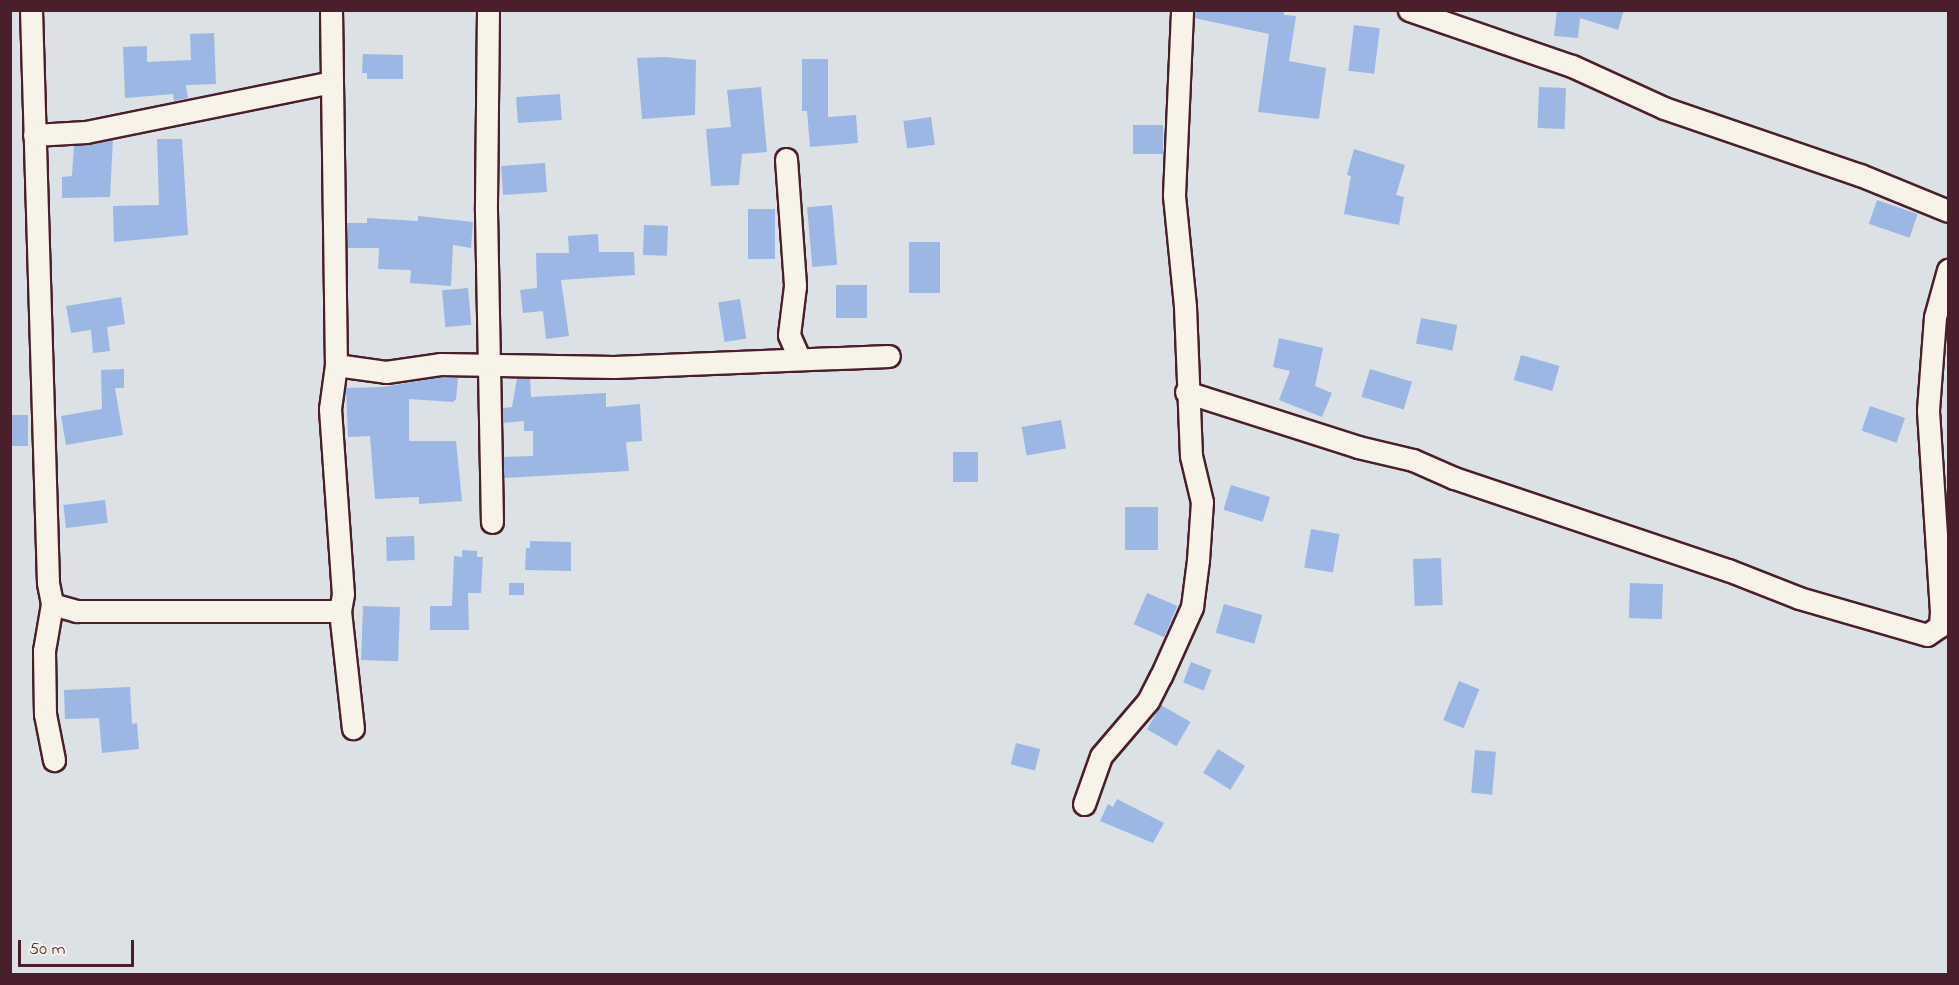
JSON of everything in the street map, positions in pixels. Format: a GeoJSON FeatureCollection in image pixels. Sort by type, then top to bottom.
{"type":"FeatureCollection","features":[{"type":"Feature","properties":{"kind":"street"},"geometry":{"type":"LineString","coordinates":[[31,10],[48,583],[52,604],[44,651],[45,714],[54,760]]}},
{"type":"Feature","properties":{"kind":"street"},"geometry":{"type":"LineString","coordinates":[[332,10],[336,364],[330,410],[343,594],[340,611],[353,728]]}},
{"type":"Feature","properties":{"kind":"street"},"geometry":{"type":"LineString","coordinates":[[489,10],[489,364],[492,522]]}},
{"type":"Feature","properties":{"kind":"street"},"geometry":{"type":"LineString","coordinates":[[1084,804],[1101,756],[1148,701],[1192,607],[1202,502],[1191,456],[1186,392],[1185,306],[1174,195],[1182,10]]}},
{"type":"Feature","properties":{"kind":"street"},"geometry":{"type":"LineString","coordinates":[[1409,10],[1572,66],[1664,108],[1860,175],[1948,211]]}},
{"type":"Feature","properties":{"kind":"street"},"geometry":{"type":"LineString","coordinates":[[34,135],[86,132],[333,82]]}},
{"type":"Feature","properties":{"kind":"street"},"geometry":{"type":"LineString","coordinates":[[786,159],[795,286],[789,335],[799,357]]}},
{"type":"Feature","properties":{"kind":"street"},"geometry":{"type":"LineString","coordinates":[[1186,392],[1358,447],[1413,460],[1454,478],[1728,570],[1799,598],[1927,635],[1940,626],[1941,612],[1928,410],[1935,317],[1948,270]]}},
{"type":"Feature","properties":{"kind":"street"},"geometry":{"type":"LineString","coordinates":[[336,364],[386,372],[441,364],[614,367],[799,357],[889,356]]}},
{"type":"Feature","properties":{"kind":"street"},"geometry":{"type":"LineString","coordinates":[[52,604],[77,611],[340,611]]}},
{"type":"Feature","properties":{"kind":"building"},"geometry":{"type":"Polygon","coordinates":[[[1195,10],[1284,10],[1284,15],[1296,16],[1289,61],[1326,68],[1319,119],[1258,112],[1269,34],[1194,18],[1195,10]]]}},
{"type":"Feature","properties":{"kind":"building"},"geometry":{"type":"Polygon","coordinates":[[[1557,10],[1624,10],[1618,30],[1580,18],[1578,38],[1554,36],[1557,10]]]}},
{"type":"Feature","properties":{"kind":"building"},"geometry":{"type":"Polygon","coordinates":[[[1354,25],[1380,28],[1374,74],[1348,71],[1354,25]]]}},
{"type":"Feature","properties":{"kind":"building"},"geometry":{"type":"Polygon","coordinates":[[[214,33],[216,84],[186,85],[188,98],[174,101],[173,94],[125,98],[123,47],[147,46],[147,62],[191,60],[190,34],[214,33]]]}},
{"type":"Feature","properties":{"kind":"building"},"geometry":{"type":"Polygon","coordinates":[[[363,54],[403,55],[403,79],[367,79],[367,73],[362,73],[363,54]]]}},
{"type":"Feature","properties":{"kind":"building"},"geometry":{"type":"Polygon","coordinates":[[[665,57],[696,60],[695,115],[642,119],[637,58],[665,57]]]}},
{"type":"Feature","properties":{"kind":"building"},"geometry":{"type":"Polygon","coordinates":[[[802,59],[828,59],[828,117],[856,115],[858,143],[810,147],[807,111],[802,111],[802,59]]]}},
{"type":"Feature","properties":{"kind":"building"},"geometry":{"type":"Polygon","coordinates":[[[761,87],[767,152],[742,154],[739,185],[711,186],[706,129],[731,127],[727,90],[761,87]]]}},
{"type":"Feature","properties":{"kind":"building"},"geometry":{"type":"Polygon","coordinates":[[[1539,87],[1566,88],[1565,129],[1538,128],[1539,87]]]}},
{"type":"Feature","properties":{"kind":"building"},"geometry":{"type":"Polygon","coordinates":[[[560,94],[562,120],[518,123],[516,97],[560,94]]]}},
{"type":"Feature","properties":{"kind":"building"},"geometry":{"type":"Polygon","coordinates":[[[931,117],[935,145],[907,149],[903,121],[931,117]]]}},
{"type":"Feature","properties":{"kind":"building"},"geometry":{"type":"Polygon","coordinates":[[[1133,125],[1163,125],[1163,154],[1133,154],[1133,125]]]}},
{"type":"Feature","properties":{"kind":"building"},"geometry":{"type":"Polygon","coordinates":[[[113,139],[110,197],[62,198],[62,177],[72,176],[74,145],[113,139]]]}},
{"type":"Feature","properties":{"kind":"building"},"geometry":{"type":"Polygon","coordinates":[[[157,139],[182,139],[188,235],[114,242],[113,206],[159,205],[157,139]]]}},
{"type":"Feature","properties":{"kind":"building"},"geometry":{"type":"Polygon","coordinates":[[[1354,149],[1405,165],[1396,195],[1404,197],[1399,225],[1344,214],[1351,176],[1347,175],[1354,149]]]}},
{"type":"Feature","properties":{"kind":"building"},"geometry":{"type":"Polygon","coordinates":[[[545,163],[547,192],[503,195],[501,166],[545,163]]]}},
{"type":"Feature","properties":{"kind":"building"},"geometry":{"type":"Polygon","coordinates":[[[1877,200],[1918,214],[1910,238],[1869,224],[1877,200]]]}},
{"type":"Feature","properties":{"kind":"building"},"geometry":{"type":"Polygon","coordinates":[[[832,205],[837,265],[812,267],[807,207],[832,205]]]}},
{"type":"Feature","properties":{"kind":"building"},"geometry":{"type":"Polygon","coordinates":[[[748,209],[775,209],[775,259],[748,259],[748,209]]]}},
{"type":"Feature","properties":{"kind":"building"},"geometry":{"type":"Polygon","coordinates":[[[418,216],[473,222],[471,248],[453,245],[451,286],[410,283],[411,270],[378,269],[379,248],[347,248],[347,223],[367,223],[367,218],[418,221],[418,216]]]}},
{"type":"Feature","properties":{"kind":"building"},"geometry":{"type":"Polygon","coordinates":[[[644,225],[668,226],[667,256],[643,255],[644,225]]]}},
{"type":"Feature","properties":{"kind":"building"},"geometry":{"type":"Polygon","coordinates":[[[598,234],[599,252],[634,252],[635,275],[561,280],[569,336],[546,339],[543,311],[523,313],[520,290],[537,288],[536,253],[569,253],[568,236],[598,234]]]}},
{"type":"Feature","properties":{"kind":"building"},"geometry":{"type":"Polygon","coordinates":[[[909,242],[940,242],[940,293],[909,293],[909,242]]]}},
{"type":"Feature","properties":{"kind":"building"},"geometry":{"type":"Polygon","coordinates":[[[836,285],[867,285],[867,318],[836,318],[836,285]]]}},
{"type":"Feature","properties":{"kind":"building"},"geometry":{"type":"Polygon","coordinates":[[[468,288],[471,325],[445,327],[442,290],[468,288]]]}},
{"type":"Feature","properties":{"kind":"building"},"geometry":{"type":"Polygon","coordinates":[[[121,297],[125,324],[107,327],[110,351],[93,353],[91,330],[71,333],[66,306],[121,297]]]}},
{"type":"Feature","properties":{"kind":"building"},"geometry":{"type":"Polygon","coordinates":[[[740,299],[746,339],[725,342],[718,302],[740,299]]]}},
{"type":"Feature","properties":{"kind":"building"},"geometry":{"type":"Polygon","coordinates":[[[1421,318],[1457,325],[1452,351],[1416,344],[1421,318]]]}},
{"type":"Feature","properties":{"kind":"building"},"geometry":{"type":"Polygon","coordinates":[[[1279,338],[1323,348],[1315,386],[1332,393],[1322,417],[1279,400],[1290,371],[1273,367],[1279,338]]]}},
{"type":"Feature","properties":{"kind":"building"},"geometry":{"type":"Polygon","coordinates":[[[1521,355],[1559,366],[1552,391],[1514,380],[1521,355]]]}},
{"type":"Feature","properties":{"kind":"building"},"geometry":{"type":"Polygon","coordinates":[[[124,369],[124,388],[115,388],[123,435],[66,445],[61,416],[102,409],[101,370],[124,369]]]}},
{"type":"Feature","properties":{"kind":"building"},"geometry":{"type":"Polygon","coordinates":[[[1370,369],[1412,382],[1404,410],[1362,397],[1370,369]]]}},
{"type":"Feature","properties":{"kind":"building"},"geometry":{"type":"Polygon","coordinates":[[[442,377],[458,378],[456,399],[453,402],[409,399],[409,441],[456,441],[462,501],[419,504],[419,497],[375,499],[370,436],[348,437],[346,388],[383,387],[442,377]]]}},
{"type":"Feature","properties":{"kind":"building"},"geometry":{"type":"Polygon","coordinates":[[[517,378],[530,378],[531,397],[606,393],[606,407],[640,404],[642,441],[626,442],[629,471],[504,478],[503,457],[533,456],[533,431],[524,431],[524,421],[503,423],[503,408],[512,407],[517,378]]]}},
{"type":"Feature","properties":{"kind":"building"},"geometry":{"type":"Polygon","coordinates":[[[1870,406],[1905,418],[1897,443],[1862,431],[1870,406]]]}},
{"type":"Feature","properties":{"kind":"building"},"geometry":{"type":"Polygon","coordinates":[[[10,415],[28,415],[28,446],[10,446],[10,415]]]}},
{"type":"Feature","properties":{"kind":"building"},"geometry":{"type":"Polygon","coordinates":[[[1061,420],[1066,449],[1027,456],[1022,427],[1061,420]]]}},
{"type":"Feature","properties":{"kind":"building"},"geometry":{"type":"Polygon","coordinates":[[[953,452],[978,452],[978,482],[953,482],[953,452]]]}},
{"type":"Feature","properties":{"kind":"building"},"geometry":{"type":"Polygon","coordinates":[[[1231,485],[1270,497],[1263,522],[1223,510],[1231,485]]]}},
{"type":"Feature","properties":{"kind":"building"},"geometry":{"type":"Polygon","coordinates":[[[105,500],[108,523],[66,528],[63,505],[105,500]]]}},
{"type":"Feature","properties":{"kind":"building"},"geometry":{"type":"Polygon","coordinates":[[[1125,507],[1158,507],[1158,550],[1125,550],[1125,507]]]}},
{"type":"Feature","properties":{"kind":"building"},"geometry":{"type":"Polygon","coordinates":[[[1311,529],[1340,534],[1333,572],[1304,567],[1311,529]]]}},
{"type":"Feature","properties":{"kind":"building"},"geometry":{"type":"Polygon","coordinates":[[[414,536],[415,560],[387,561],[386,537],[414,536]]]}},
{"type":"Feature","properties":{"kind":"building"},"geometry":{"type":"Polygon","coordinates":[[[530,541],[571,542],[571,571],[525,570],[526,548],[530,548],[530,541]]]}},
{"type":"Feature","properties":{"kind":"building"},"geometry":{"type":"Polygon","coordinates":[[[462,550],[477,551],[477,557],[483,557],[481,593],[468,593],[469,630],[430,630],[430,606],[452,606],[454,556],[462,557],[462,550]]]}},
{"type":"Feature","properties":{"kind":"building"},"geometry":{"type":"Polygon","coordinates":[[[1441,558],[1443,605],[1415,606],[1413,559],[1441,558]]]}},
{"type":"Feature","properties":{"kind":"building"},"geometry":{"type":"Polygon","coordinates":[[[509,583],[524,583],[524,595],[509,595],[509,583]]]}},
{"type":"Feature","properties":{"kind":"building"},"geometry":{"type":"Polygon","coordinates":[[[1630,583],[1663,584],[1662,619],[1629,618],[1630,583]]]}},
{"type":"Feature","properties":{"kind":"building"},"geometry":{"type":"Polygon","coordinates":[[[1147,593],[1177,606],[1164,637],[1134,624],[1147,593]]]}},
{"type":"Feature","properties":{"kind":"building"},"geometry":{"type":"Polygon","coordinates":[[[1224,604],[1262,615],[1254,644],[1216,633],[1224,604]]]}},
{"type":"Feature","properties":{"kind":"building"},"geometry":{"type":"Polygon","coordinates":[[[363,606],[400,607],[398,661],[361,660],[363,606]]]}},
{"type":"Feature","properties":{"kind":"building"},"geometry":{"type":"Polygon","coordinates":[[[1191,662],[1212,670],[1204,690],[1183,683],[1191,662]]]}},
{"type":"Feature","properties":{"kind":"building"},"geometry":{"type":"Polygon","coordinates":[[[1459,681],[1479,689],[1464,728],[1443,720],[1459,681]]]}},
{"type":"Feature","properties":{"kind":"building"},"geometry":{"type":"Polygon","coordinates":[[[130,687],[132,724],[137,723],[139,749],[102,753],[99,718],[65,719],[64,690],[130,687]]]}},
{"type":"Feature","properties":{"kind":"building"},"geometry":{"type":"Polygon","coordinates":[[[1161,705],[1190,722],[1176,746],[1147,729],[1161,705]]]}},
{"type":"Feature","properties":{"kind":"building"},"geometry":{"type":"Polygon","coordinates":[[[1016,743],[1040,749],[1035,770],[1011,764],[1016,743]]]}},
{"type":"Feature","properties":{"kind":"building"},"geometry":{"type":"Polygon","coordinates":[[[1218,749],[1245,766],[1230,790],[1203,773],[1218,749]]]}},
{"type":"Feature","properties":{"kind":"building"},"geometry":{"type":"Polygon","coordinates":[[[1475,750],[1496,752],[1492,795],[1471,793],[1475,750]]]}},
{"type":"Feature","properties":{"kind":"building"},"geometry":{"type":"Polygon","coordinates":[[[1117,799],[1164,823],[1153,843],[1100,821],[1108,804],[1113,807],[1117,799]]]}}]}
